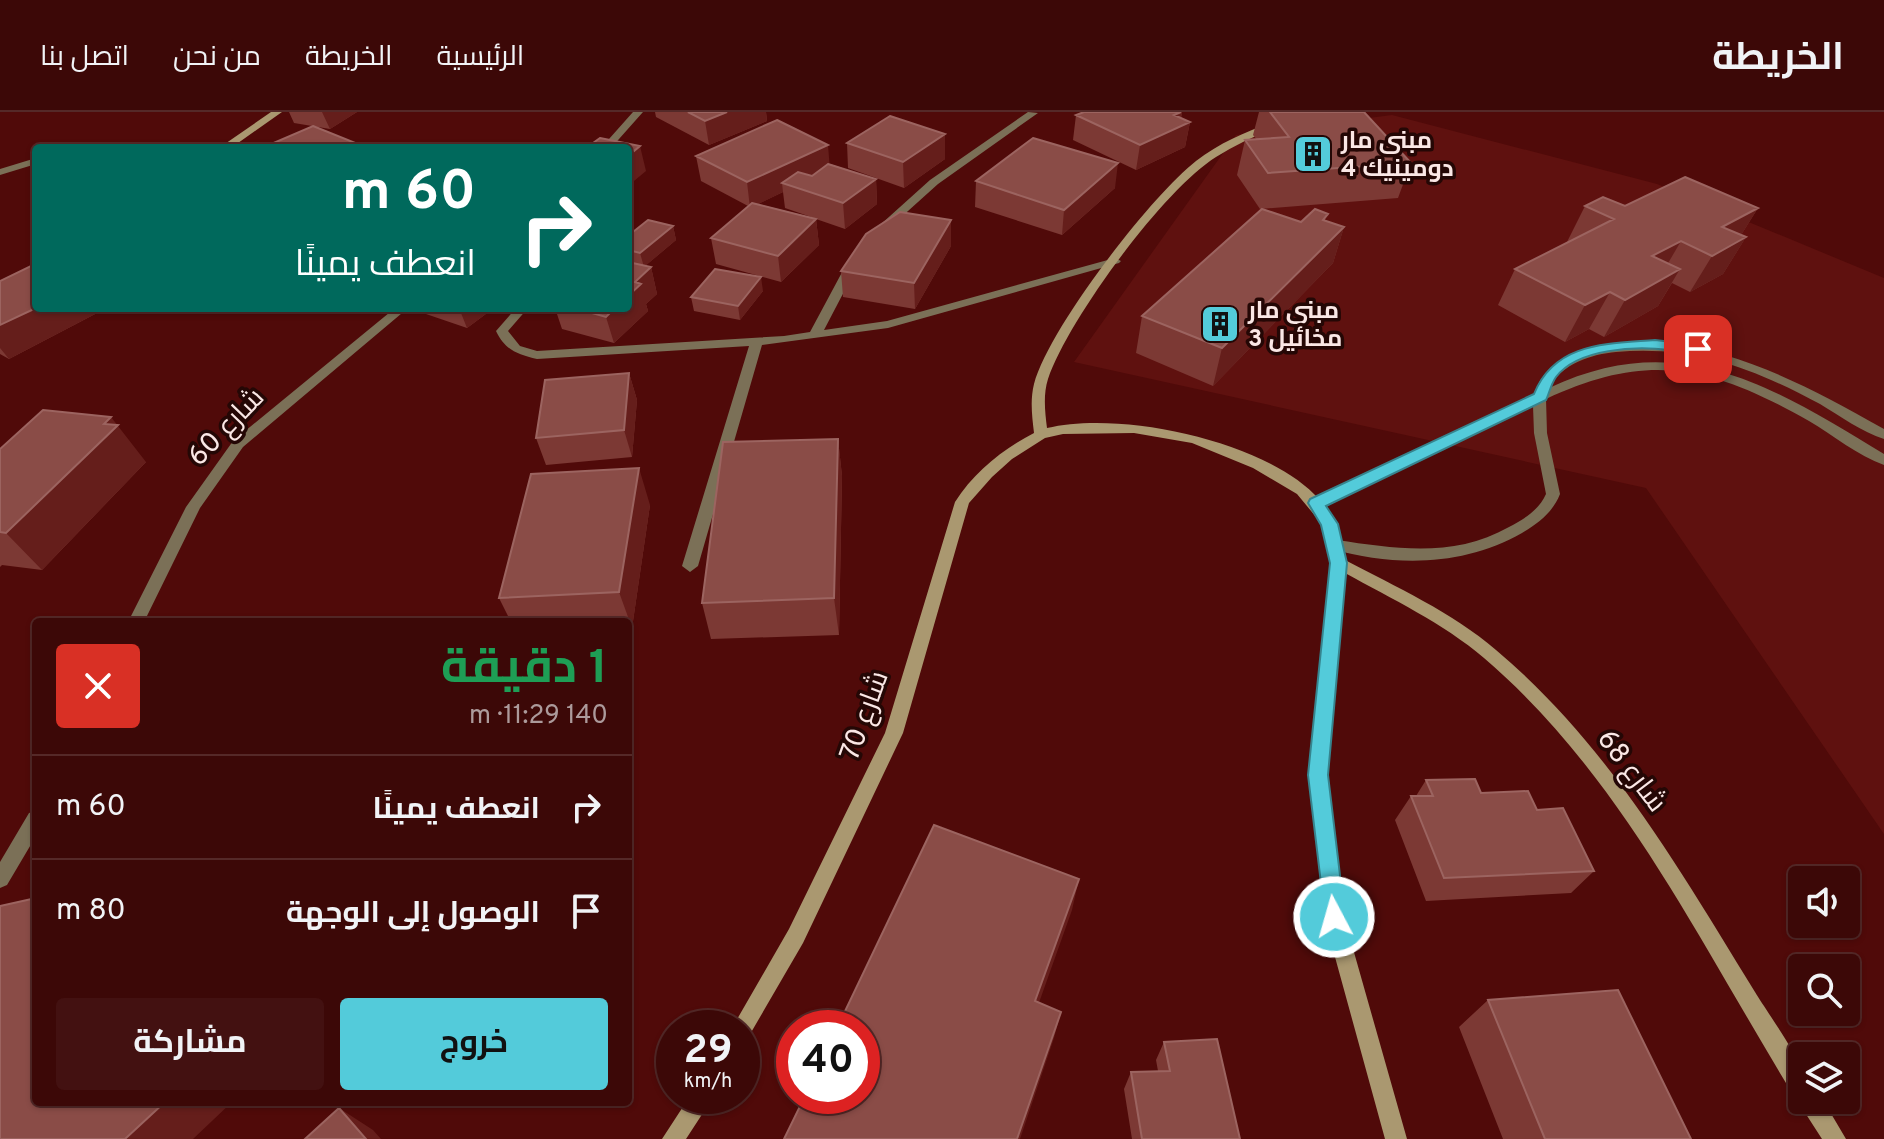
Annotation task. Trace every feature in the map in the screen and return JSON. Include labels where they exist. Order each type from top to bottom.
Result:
[{"type":"street","points":[[230,144],[277,112]]},
{"type":"street","points":[[610,144],[638,112]]},
{"type":"street","points":[[1041,434],[1037,400],[1054,351],[1115,261],[1165,196],[1198,164],[1226,146],[1285,116],[1311,112]]},
{"type":"street","points":[[875,235],[934,182],[1033,113]]},
{"type":"street","points":[[0,172],[32,162]]},
{"type":"street","points":[[815,335],[834,295],[859,255]]},
{"type":"street","points":[[519,312],[502,331],[507,344],[518,351],[537,355],[756,343],[888,324],[1115,261]]},
{"type":"street","name":"شارع 60","points":[[138,618],[186,517],[217,468],[249,434],[397,312]]},
{"type":"street","points":[[690,566],[756,343]]},
{"type":"street","points":[[1338,554],[1450,556],[1471,552],[1510,534],[1540,514],[1550,504],[1553,494],[1541,431],[1540,397],[1549,376],[1566,362],[1594,350],[1655,344],[1698,349],[1788,382],[1884,435]]},
{"type":"street","points":[[1396,1139],[1334,917],[1318,775],[1338,554],[1329,524],[1316,503],[1574,381],[1611,371],[1655,365],[1687,366],[1746,384],[1884,460]]},
{"type":"street","name":"شارع 70","points":[[753,1010],[796,936],[894,733],[962,502],[987,472],[1041,434],[1105,428],[1178,433],[1280,476],[1316,503]]},
{"type":"street","name":"شارع 68","points":[[1338,554],[1489,653],[1522,683],[1595,764],[1687,897],[1753,1013],[1788,1067]]},
{"type":"street","points":[[0,879],[32,826]]},
{"type":"street","points":[[673,1139],[690,1114]]},
{"type":"street","points":[[1819,1114],[1835,1139]]},
{"type":"shaded area","points":[[1392,115],[1657,184],[1884,278],[1884,834],[1646,488],[1074,362],[1236,135]]},
{"type":"building","points":[[688,112],[727,112],[705,121]]},
{"type":"building","points":[[1084,112],[1181,112],[1174,115],[1190,122],[1140,145],[1076,115]]},
{"type":"building","points":[[1270,112],[1364,112],[1411,163],[1268,173],[1245,140],[1289,137]]},
{"type":"building","points":[[890,116],[945,134],[903,162],[847,143]]},
{"type":"building","points":[[777,120],[828,145],[747,182],[696,156]]},
{"type":"building","points":[[313,126],[358,144],[271,144]]},
{"type":"building","points":[[600,138],[630,144],[592,144]]},
{"type":"building","points":[[1033,138],[1118,163],[1064,210],[976,181]]},
{"type":"building","points":[[828,164],[876,179],[843,203],[782,183],[798,172],[812,176]]},
{"type":"building","points":[[1685,177],[1758,208],[1722,227],[1746,237],[1712,256],[1681,241],[1652,256],[1680,269],[1625,300],[1610,292],[1585,305],[1515,269],[1614,219],[1585,206],[1603,197],[1625,206]]},
{"type":"building","points":[[752,203],[816,219],[778,256],[711,238]]},
{"type":"building","points":[[1262,209],[1301,222],[1315,209],[1328,214],[1323,220],[1344,227],[1222,348],[1142,316]]},
{"type":"building","points":[[900,212],[951,220],[914,283],[841,271],[866,234]]},
{"type":"building","points":[[648,220],[673,226],[640,253],[632,251],[632,233]]},
{"type":"building","points":[[632,263],[651,267],[635,282],[641,284],[632,292]]},
{"type":"building","points":[[32,265],[32,310],[0,325],[0,281]]},
{"type":"building","points":[[715,269],[761,277],[738,306],[691,297]]},
{"type":"building","points":[[588,312],[611,312],[606,317]]},
{"type":"building","points":[[629,373],[624,430],[536,438],[545,380]]},
{"type":"building","points":[[43,410],[111,417],[104,424],[118,425],[6,533],[0,532],[0,449]]},
{"type":"building","points":[[838,439],[834,598],[702,603],[723,442]]},
{"type":"building","points":[[639,468],[619,592],[499,598],[531,474]]},
{"type":"building","points":[[1475,779],[1481,793],[1528,791],[1537,810],[1563,808],[1594,871],[1444,878],[1411,796],[1433,796],[1426,780]]},
{"type":"building","points":[[934,825],[1079,879],[1035,1001],[1061,1012],[1017,1139],[784,1139],[796,1114],[880,1114],[880,1010],[846,1010]]},
{"type":"building","points":[[32,899],[32,1106],[161,1106],[125,1139],[0,1139],[0,906]]},
{"type":"building","points":[[1618,990],[1691,1139],[1545,1139],[1488,1000]]},
{"type":"building","points":[[1217,1039],[1240,1139],[1142,1139],[1131,1072],[1170,1071],[1164,1042]]},
{"type":"building","points":[[339,1108],[366,1139],[305,1139]]},
{"type":"place","name":"مبنى مار دومينيك 4","points":[[1313,154]]},
{"type":"place","name":"مبنى مار مخائيل 3","points":[[1220,324]]},
{"type":"route","points":[[1334,917],[1318,775],[1338,563],[1337,545],[1316,503],[1540,397],[1549,376],[1566,362],[1594,350],[1655,344],[1698,349]]}]
